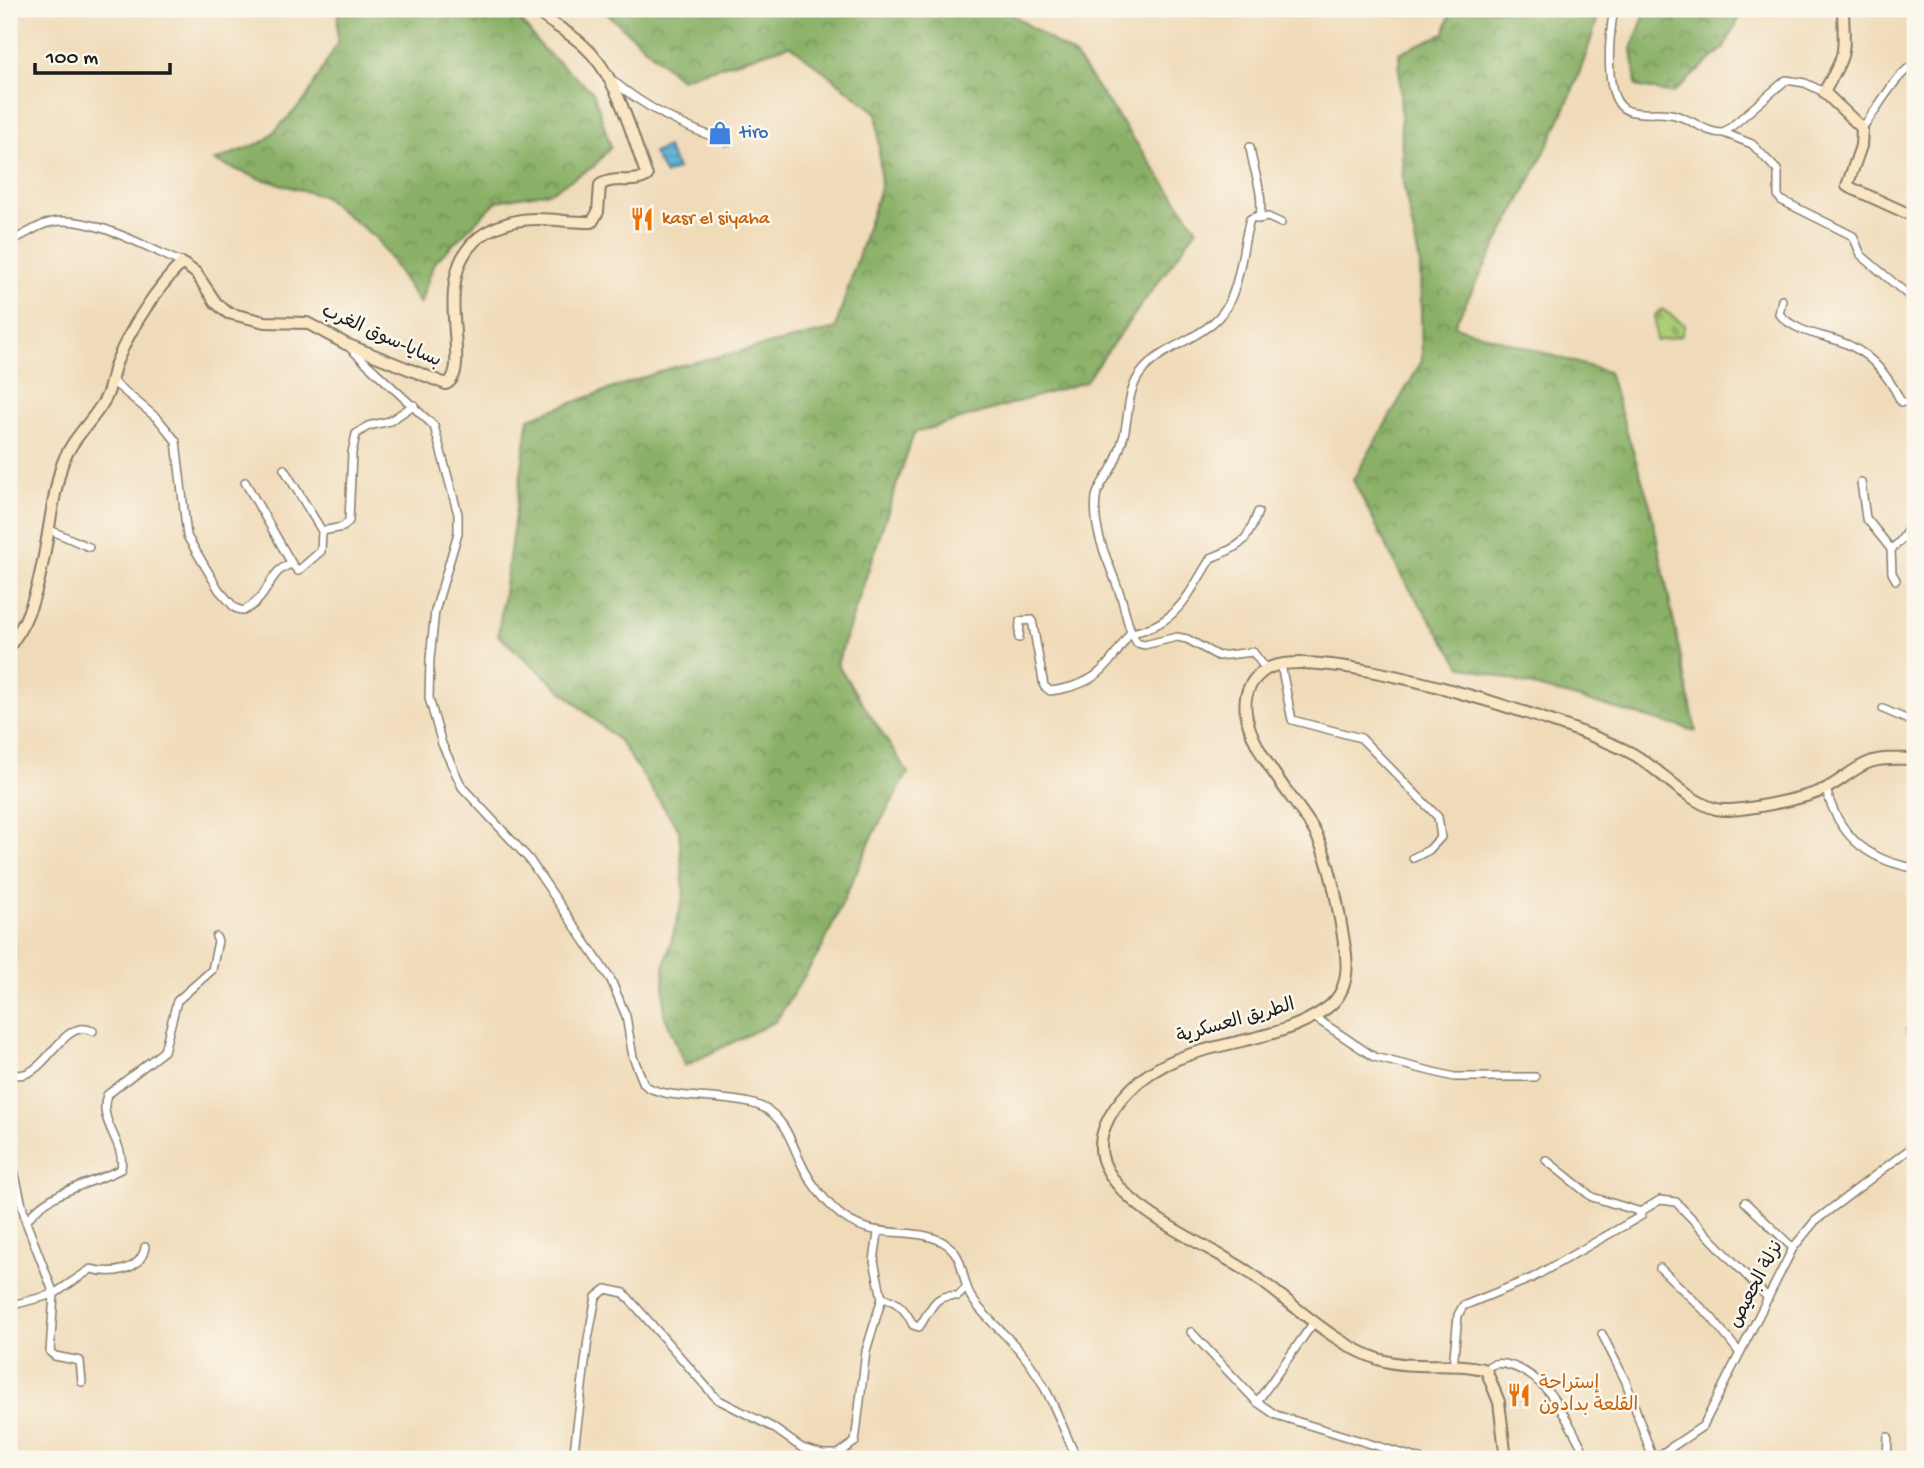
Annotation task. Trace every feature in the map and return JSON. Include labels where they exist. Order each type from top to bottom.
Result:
[{"type":"main road","name":"بسايا-سوق الغرب","points":[[182,263],[196,273],[216,303],[228,313],[265,323],[307,323],[346,344],[432,381],[451,382],[456,358],[455,273],[470,247],[489,232],[512,222],[592,222],[597,218],[600,184],[609,180],[637,181],[648,176],[608,78],[582,44],[534,9]]},
{"type":"main road","points":[[1843,9],[1846,41],[1844,58],[1824,92],[1862,128],[1861,146],[1847,186],[1915,217]]},
{"type":"main road","points":[[9,647],[22,626],[36,589],[56,491],[67,453],[105,400],[122,351],[155,297],[182,263]]},
{"type":"main road","points":[[1266,669],[1313,662],[1360,668],[1451,691],[1533,717],[1630,753],[1665,774],[1698,800],[1725,811],[1826,789],[1870,762],[1915,759]]},
{"type":"main road","name":"الطريق العسكرية","points":[[1266,669],[1251,687],[1247,707],[1249,728],[1263,760],[1307,817],[1322,848],[1347,958],[1347,975],[1340,995],[1314,1017],[1276,1032],[1175,1057],[1140,1081],[1124,1097],[1104,1128],[1100,1149],[1111,1177],[1133,1198],[1174,1229],[1246,1270],[1341,1341],[1382,1360],[1402,1365],[1486,1370]]},
{"type":"main road","points":[[1486,1370],[1499,1402],[1506,1459]]},
{"type":"street","points":[[1614,9],[1610,54],[1616,102],[1628,111],[1679,116],[1706,130],[1724,132],[1752,144],[1778,171],[1778,196],[1781,200],[1853,236],[1864,257],[1886,273],[1915,301]]},
{"type":"street","points":[[1862,128],[1880,107],[1903,70],[1915,64]]},
{"type":"street","points":[[608,78],[637,101],[673,121],[728,142]]},
{"type":"street","points":[[1724,132],[1786,80],[1804,83],[1824,92]]},
{"type":"street","points":[[1250,147],[1262,199],[1260,215],[1250,219]]},
{"type":"street","points":[[1250,219],[1268,217],[1281,223]]},
{"type":"street","points":[[1250,219],[1227,306],[1198,337],[1154,361],[1140,374],[1132,389],[1125,433],[1113,467],[1096,496],[1098,538],[1119,590],[1130,633],[1137,643],[1144,645],[1182,638],[1218,656],[1251,652],[1266,669]]},
{"type":"street","points":[[9,241],[48,223],[65,220],[116,234],[182,263]]},
{"type":"street","points":[[1782,300],[1779,314],[1782,317],[1805,331],[1838,341],[1868,356],[1890,379],[1901,402],[1915,403]]},
{"type":"street","points":[[346,344],[383,382],[414,404],[434,426],[458,514],[455,548],[435,611],[429,681],[431,706],[442,744],[462,787],[529,859],[611,980],[626,1016],[635,1067],[648,1089],[734,1099],[763,1107],[783,1126],[806,1173],[833,1208],[852,1221],[878,1233],[908,1234],[946,1244],[961,1263],[967,1287],[974,1300],[1036,1372],[1077,1459]]},
{"type":"street","points":[[112,381],[158,419],[176,441],[187,536],[219,590],[235,608],[243,611],[254,606],[262,598],[274,574],[292,564]]},
{"type":"street","points":[[322,531],[343,527],[349,521],[352,453],[356,434],[369,426],[390,421],[414,404]]},
{"type":"street","points":[[245,482],[298,571],[321,551],[322,531],[284,469]]},
{"type":"street","points":[[1861,482],[1866,517],[1891,549],[1892,573],[1896,580]]},
{"type":"street","points":[[1891,549],[1899,544],[1911,524],[1915,510]]},
{"type":"street","points":[[1019,638],[1020,621],[1032,620],[1044,686],[1050,691],[1067,689],[1096,678],[1130,633],[1153,629],[1192,594],[1211,558],[1240,547],[1249,537],[1258,512]]},
{"type":"street","points":[[50,530],[89,547]]},
{"type":"street","points":[[1281,665],[1292,720],[1361,738],[1438,817],[1442,826],[1441,837],[1429,850],[1413,858]]},
{"type":"street","points":[[1883,709],[1915,723]]},
{"type":"street","points":[[1826,789],[1840,826],[1855,844],[1884,860],[1909,867]]},
{"type":"street","points":[[26,1222],[33,1210],[52,1198],[121,1169],[122,1154],[103,1104],[107,1095],[164,1051],[177,1001],[212,970],[218,941],[216,937]]},
{"type":"street","points":[[1314,1017],[1374,1057],[1454,1077],[1535,1077]]},
{"type":"street","points":[[9,1073],[17,1076],[27,1073],[46,1059],[74,1029],[80,1027],[93,1031]]},
{"type":"street","name":"نزلة الجعيص","points":[[1653,1459],[1703,1426],[1793,1248],[1815,1221],[1915,1145]]},
{"type":"street","points":[[9,1149],[26,1222],[54,1294],[50,1352],[55,1356],[79,1361],[82,1381]]},
{"type":"street","points":[[1546,1160],[1592,1197],[1640,1212]]},
{"type":"street","points":[[1453,1367],[1458,1315],[1463,1306],[1532,1278],[1590,1242],[1638,1220],[1640,1212],[1660,1200],[1676,1202],[1768,1298]]},
{"type":"street","points":[[1745,1202],[1793,1248]]},
{"type":"street","points":[[573,1459],[596,1297],[606,1289],[624,1293],[717,1399],[772,1427],[802,1448],[823,1454],[838,1454],[855,1442],[866,1351],[882,1298],[874,1261],[878,1233]]},
{"type":"street","points":[[9,1306],[54,1294],[91,1269],[103,1273],[135,1266],[142,1259],[145,1247]]},
{"type":"street","points":[[1660,1268],[1711,1317],[1739,1352]]},
{"type":"street","points":[[882,1298],[892,1299],[906,1311],[913,1325],[919,1326],[940,1296],[958,1296],[967,1287]]},
{"type":"street","points":[[1257,1402],[1314,1322]]},
{"type":"street","points":[[1191,1332],[1257,1402],[1287,1420],[1420,1459]]},
{"type":"street","points":[[1602,1334],[1626,1382],[1653,1459]]},
{"type":"street","points":[[1486,1370],[1492,1364],[1501,1364],[1533,1377],[1554,1399],[1588,1459]]},
{"type":"street","points":[[1886,1459],[1888,1437]]},
{"type":"green space","points":[[338,9],[512,9],[542,48],[593,92],[611,147],[593,167],[550,192],[497,201],[434,263],[420,304],[376,238],[322,196],[258,178],[214,161],[265,141],[305,100],[337,44]]},
{"type":"green space","points":[[602,9],[1004,9],[1075,56],[1197,229],[1085,382],[914,433],[837,664],[908,773],[874,833],[822,948],[776,1021],[685,1066],[664,1014],[664,968],[684,895],[679,830],[620,742],[498,635],[529,418],[670,368],[835,329],[881,185],[877,113],[790,45],[680,79]]},
{"type":"green space","points":[[1451,9],[1600,9],[1587,51],[1555,131],[1454,326],[1608,372],[1650,505],[1696,731],[1461,666],[1402,577],[1353,480],[1422,361],[1420,264],[1403,183],[1399,53],[1445,33]]},
{"type":"green space","points":[[1647,9],[1744,9],[1724,48],[1672,94],[1636,86],[1632,47]]},
{"type":"green space","points":[[1662,309],[1685,325],[1681,336],[1656,341],[1655,315]]},
{"type":"water","points":[[667,147],[677,169],[665,175],[653,153]]},
{"type":"place","name":"tiro","points":[[720,133]]},
{"type":"place","name":"kasr el siyaha","points":[[642,219]]},
{"type":"place","name":"إستراحة القلعة بدادون","points":[[1519,1395]]}]
